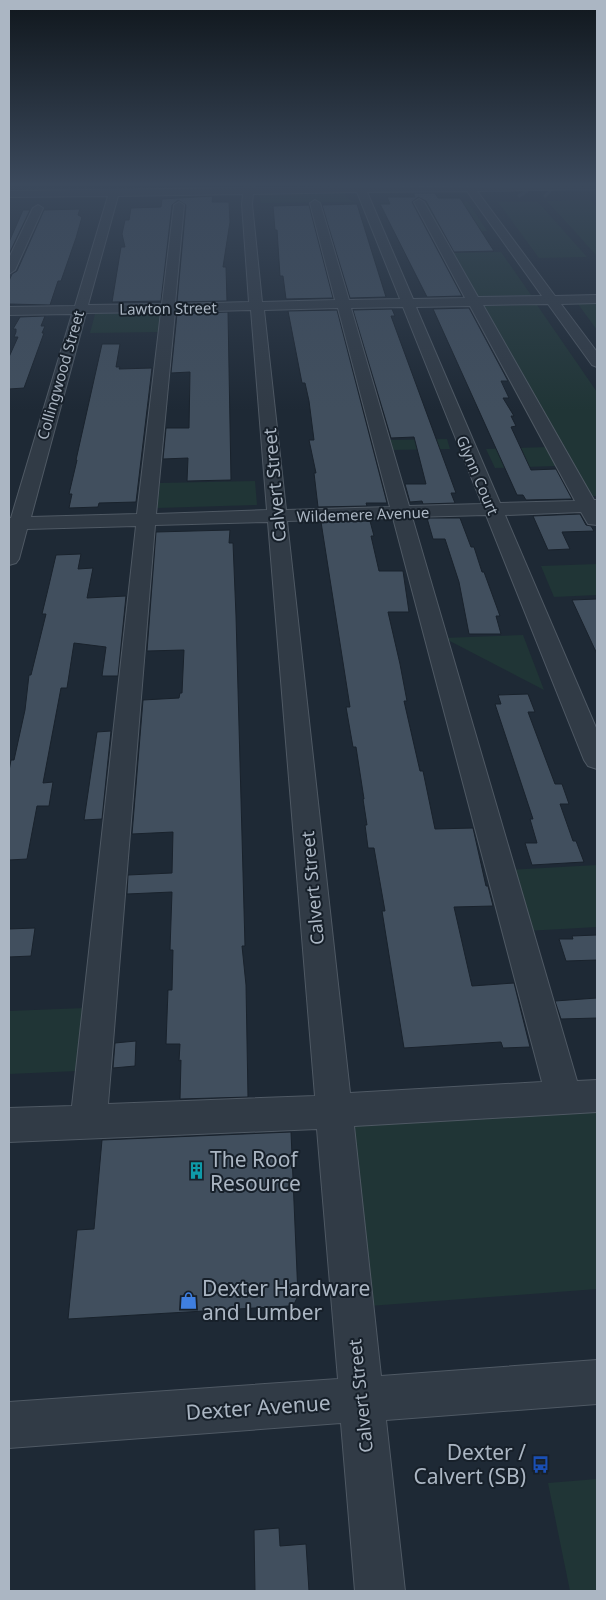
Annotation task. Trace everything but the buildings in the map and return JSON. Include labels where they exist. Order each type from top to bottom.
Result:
[{"type":"street","name":"Collingwood Street","points":[[9,559],[13,524],[93,261]]},
{"type":"street","points":[[88,1122],[173,261]]},
{"type":"street","name":"Calvert Street","points":[[253,261],[360,1399],[380,1591]]},
{"type":"street","points":[[9,1125],[333,1112],[365,1108],[580,1097],[402,513],[331,261]]},
{"type":"street","name":"Glynn Court","points":[[392,261],[407,303],[597,760]]},
{"type":"street","points":[[451,261],[592,507],[597,524]]},
{"type":"street","points":[[524,261],[597,362]]},
{"type":"street","name":"Lawton Street","points":[[9,311],[597,298]]},
{"type":"street","name":"Wildemere Avenue","points":[[13,524],[592,507]]},
{"type":"street","name":"Dexter Avenue","points":[[9,1425],[597,1382]]},
{"type":"green space","points":[[454,261],[507,261],[531,295],[475,296]]},
{"type":"green space","points":[[578,304],[597,304],[597,330]]},
{"type":"green space","points":[[537,305],[597,392],[597,496],[586,496],[479,306]]},
{"type":"green space","points":[[164,313],[160,332],[90,333],[95,314]]},
{"type":"green space","points":[[447,439],[450,449],[391,450],[389,440]]},
{"type":"green space","points":[[548,447],[557,466],[495,468],[486,449]]},
{"type":"green space","points":[[255,481],[257,505],[157,508],[160,483]]},
{"type":"green space","points":[[597,564],[597,595],[554,597],[541,566]]},
{"type":"green space","points":[[523,635],[544,690],[444,638]]},
{"type":"green space","points":[[597,865],[597,927],[526,931],[508,870]]},
{"type":"green space","points":[[85,1008],[77,1071],[9,1074],[9,1011]]},
{"type":"green space","points":[[597,1106],[597,1289],[369,1306],[349,1121]]},
{"type":"green space","points":[[597,1479],[597,1591],[570,1591],[548,1483]]},
{"type":"place","name":"The Roof Resource","points":[[196,1171]]},
{"type":"place","name":"Dexter Hardware and Lumber","points":[[188,1300]]},
{"type":"place","name":"Dexter / Calvert (SB)","points":[[540,1464]]}]
